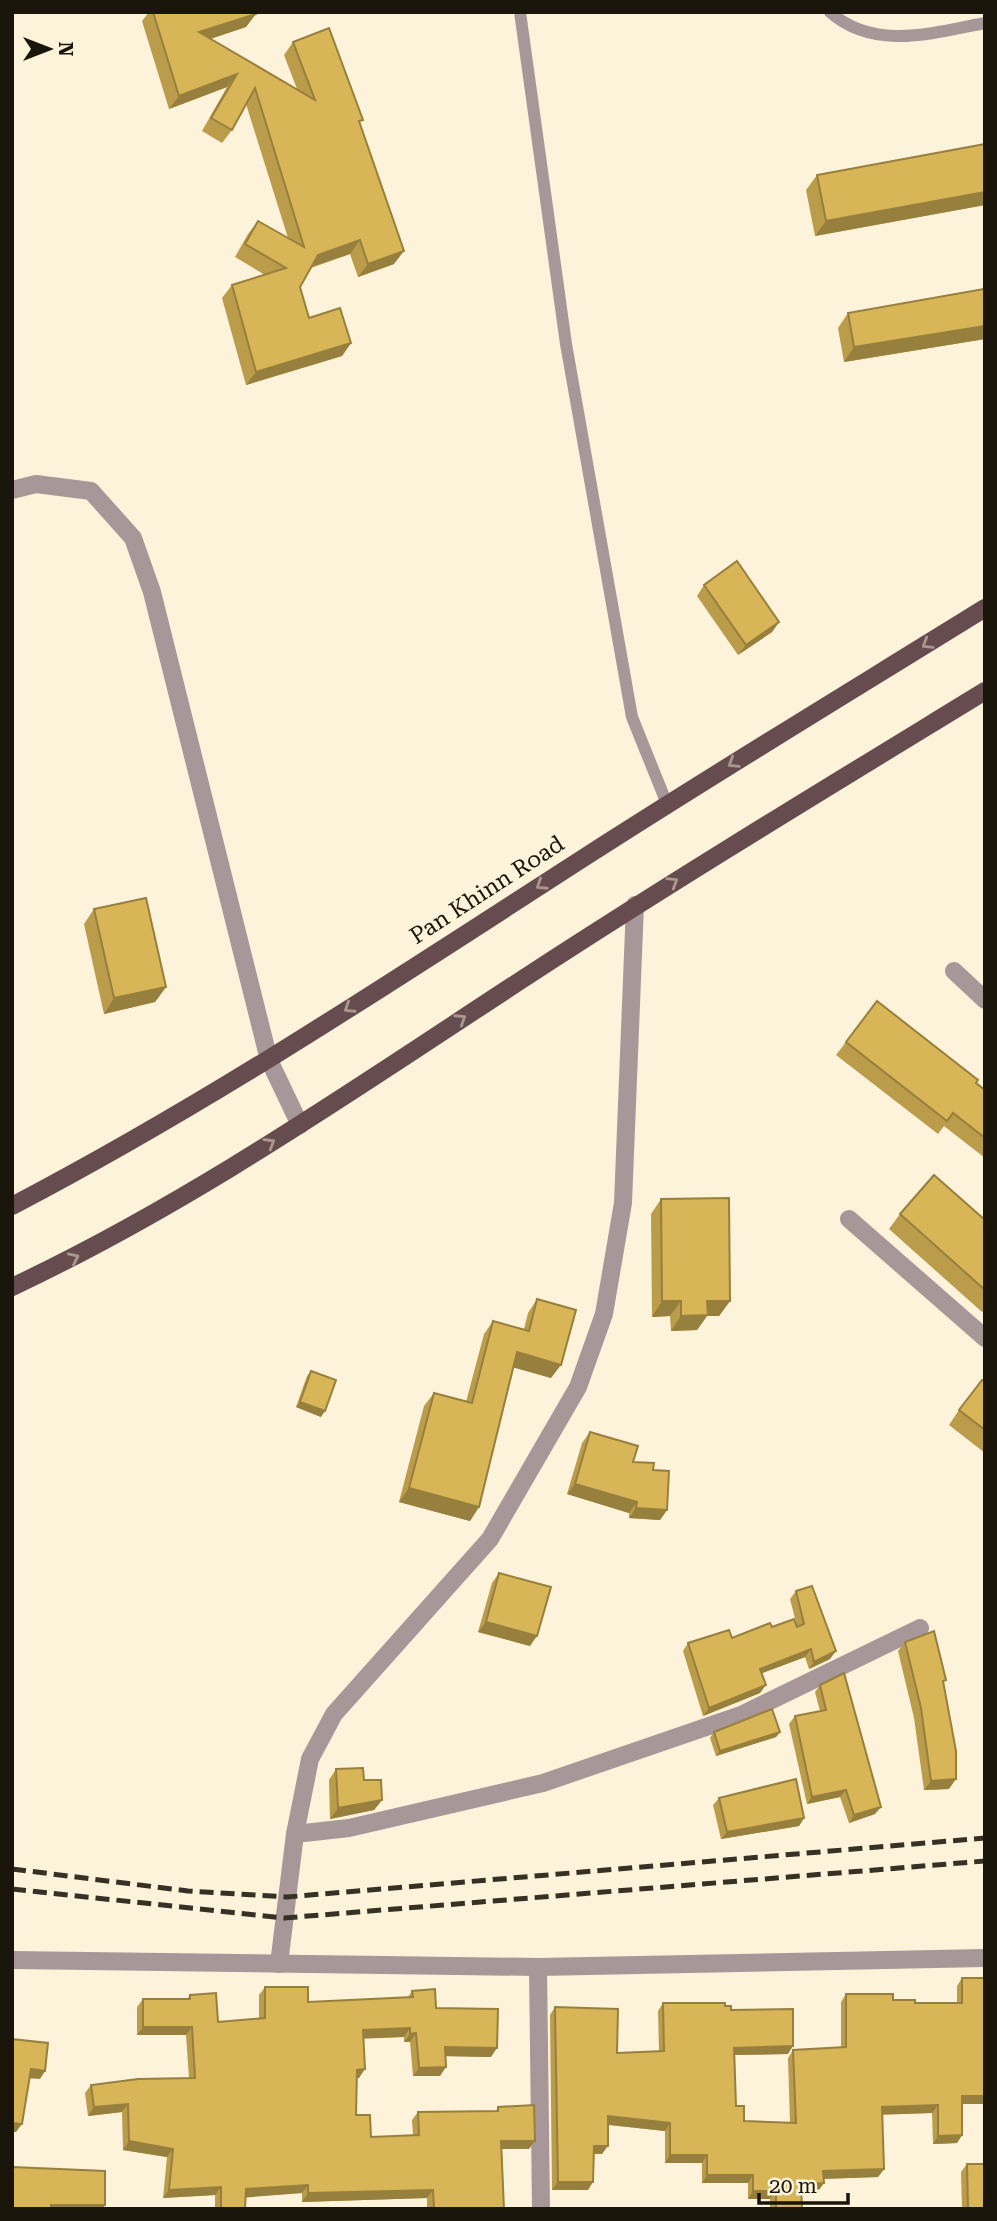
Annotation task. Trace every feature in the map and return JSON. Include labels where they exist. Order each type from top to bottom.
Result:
[{"type":"main road","name":"Pan Khinn Road","points":[[12,1206],[96,1162],[269,1060],[667,804],[985,608]]},
{"type":"main road","points":[[12,1287],[96,1247],[300,1125],[635,905],[985,691]]},
{"type":"street","points":[[12,490],[36,484],[91,491],[134,538],[152,592],[269,1060],[300,1125]]},
{"type":"street","points":[[279,1964],[295,1834],[310,1759],[334,1714],[490,1539],[578,1387],[604,1314],[623,1203],[635,905]]},
{"type":"street","points":[[954,971],[985,1000]]},
{"type":"street","points":[[849,1219],[985,1338]]},
{"type":"street","points":[[295,1834],[349,1828],[543,1783],[741,1715],[920,1629]]},
{"type":"street","points":[[12,1960],[537,1967],[985,1958]]},
{"type":"street","points":[[537,1967],[541,2209]]},
{"type":"lane","points":[[520,12],[566,344],[632,717],[667,804]]},
{"type":"lane","points":[[830,12],[843,24],[873,35],[911,37],[985,23]]},
{"type":"building","points":[[153,12],[255,12],[256,14],[199,32],[315,100],[293,42],[329,28],[363,120],[359,121],[404,251],[368,264],[360,240],[318,255],[300,287],[309,318],[340,308],[351,343],[256,372],[232,285],[286,268],[245,244],[258,221],[304,247],[255,88],[232,130],[211,118],[237,74],[179,96]]},
{"type":"building","points":[[985,144],[985,192],[826,221],[817,175]]},
{"type":"building","points":[[984,286],[985,326],[854,347],[848,313],[984,289]]},
{"type":"building","points":[[737,561],[779,622],[746,645],[704,585]]},
{"type":"building","points":[[146,898],[166,987],[114,998],[94,909]]},
{"type":"building","points":[[877,1001],[978,1080],[976,1083],[985,1090],[985,1138],[953,1113],[947,1121],[846,1042]]},
{"type":"building","points":[[934,1175],[985,1220],[985,1290],[900,1214]]},
{"type":"building","points":[[729,1198],[730,1301],[707,1301],[708,1315],[681,1316],[681,1301],[662,1301],[661,1199]]},
{"type":"building","points":[[537,1299],[576,1310],[561,1365],[517,1352],[479,1507],[409,1488],[434,1393],[472,1403],[493,1321],[529,1331]]},
{"type":"building","points":[[311,1371],[336,1380],[325,1411],[300,1402]]},
{"type":"building","points":[[982,1380],[985,1382],[985,1430],[959,1410]]},
{"type":"building","points":[[590,1432],[638,1446],[633,1462],[654,1463],[653,1470],[669,1471],[667,1510],[636,1508],[637,1502],[575,1484]]},
{"type":"building","points":[[499,1573],[551,1587],[537,1636],[486,1622]]},
{"type":"building","points":[[812,1586],[836,1651],[814,1662],[811,1649],[760,1669],[766,1685],[709,1708],[688,1643],[729,1630],[732,1638],[770,1623],[772,1627],[794,1619],[797,1627],[804,1624],[796,1591]]},
{"type":"building","points":[[934,1631],[946,1680],[943,1681],[956,1751],[956,1779],[931,1781],[921,1708],[905,1642]]},
{"type":"building","points":[[844,1673],[881,1807],[854,1815],[846,1790],[812,1797],[795,1716],[826,1710],[820,1685]]},
{"type":"building","points":[[772,1709],[780,1732],[720,1751],[714,1732]]},
{"type":"building","points":[[363,1768],[364,1780],[381,1780],[382,1800],[338,1808],[336,1769]]},
{"type":"building","points":[[796,1779],[804,1818],[727,1832],[719,1798]]},
{"type":"building","points":[[962,1978],[985,1978],[985,2096],[962,2096],[962,2135],[938,2136],[938,2105],[882,2107],[884,2169],[823,2171],[824,2183],[801,2184],[802,2209],[776,2209],[776,2191],[753,2191],[753,2175],[707,2175],[707,2155],[670,2155],[670,2123],[608,2116],[608,2146],[594,2146],[593,2182],[558,2182],[555,2007],[618,2009],[617,2053],[664,2051],[663,2003],[725,2003],[725,2006],[731,2006],[731,2010],[793,2009],[793,2046],[734,2048],[736,2106],[744,2106],[744,2121],[796,2123],[793,2050],[846,2047],[846,1994],[893,1994],[893,2000],[915,2000],[915,2003],[962,2003]]},
{"type":"building","points":[[265,1987],[308,1987],[308,2002],[413,1997],[412,1991],[435,1989],[436,2008],[498,2009],[497,2048],[445,2047],[446,2067],[419,2068],[416,2033],[410,2034],[410,2028],[363,2030],[365,2069],[357,2070],[356,2115],[370,2115],[371,2137],[419,2135],[418,2112],[498,2111],[498,2107],[534,2105],[535,2141],[501,2141],[504,2209],[434,2209],[433,2190],[308,2193],[308,2185],[246,2189],[245,2209],[221,2209],[221,2187],[169,2190],[173,2149],[129,2141],[128,2104],[94,2107],[91,2085],[138,2079],[195,2078],[192,2027],[143,2027],[143,1999],[190,1999],[190,1995],[216,1993],[218,2022],[265,2018]]},
{"type":"building","points":[[12,2039],[48,2043],[45,2071],[31,2069],[22,2124],[12,2123]]},
{"type":"building","points":[[967,2164],[985,2164],[985,2209],[968,2209]]},
{"type":"building","points":[[12,2167],[105,2171],[105,2205],[51,2205],[51,2209],[12,2209]]},
{"type":"railway","points":[[12,1869],[188,1891],[287,1897],[985,1838]]},
{"type":"railway","points":[[12,1889],[284,1918],[985,1861]]}]
